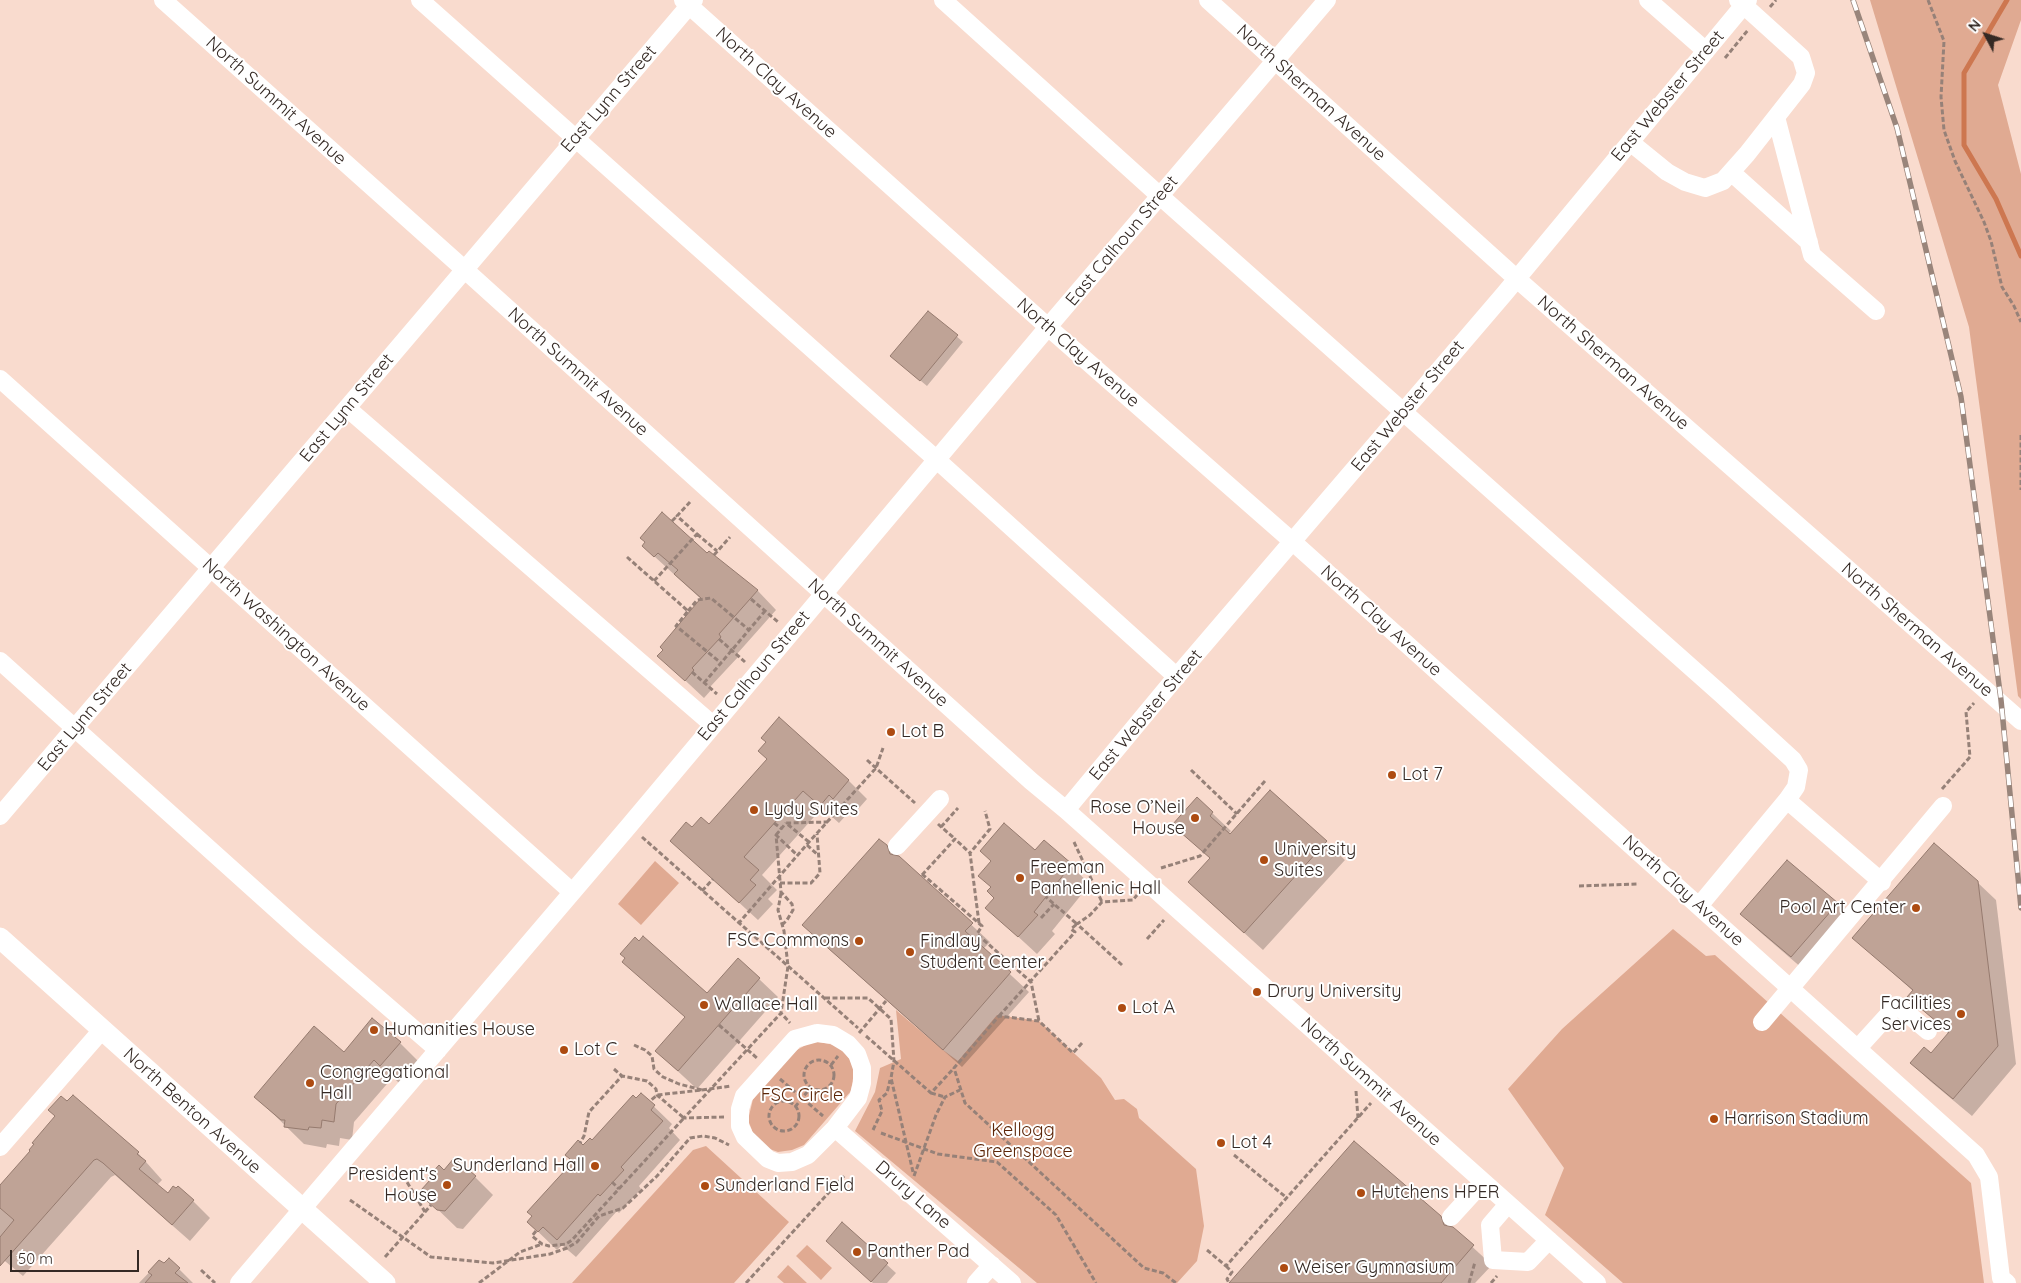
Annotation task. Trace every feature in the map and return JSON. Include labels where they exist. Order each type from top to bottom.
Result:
[{"type":"main road","name":"North Benton Avenue","points":[[0,938],[385,1283]]},
{"type":"street","name":"North Summit Avenue","points":[[163,0],[1031,781],[1066,810],[1597,1283]]},
{"type":"street","points":[[420,0],[937,460],[1177,677]]},
{"type":"street","points":[[943,0],[1793,760],[1799,770],[1796,786],[1787,800],[1700,906]]},
{"type":"street","name":"North Sherman Avenue","points":[[1208,0],[1517,279],[2021,721]]},
{"type":"street","name":"East Calhoun Street","points":[[239,1283],[1327,0]]},
{"type":"street","points":[[1648,0],[1706,51]]},
{"type":"street","name":"East Lynn Street","points":[[0,816],[688,2]]},
{"type":"street","name":"North Clay Avenue","points":[[688,2],[1048,327],[1293,542],[1976,1155],[1989,1177],[2001,1278],[2007,1283]]},
{"type":"street","points":[[1630,142],[1667,172],[1685,182],[1705,188],[1723,181],[1776,117],[1802,84],[1806,73],[1804,65],[1801,56],[1743,2]]},
{"type":"street","name":"East Webster Street","points":[[1066,810],[1517,279],[1706,51],[1743,2]]},
{"type":"street","points":[[1776,117],[1812,255],[1876,312]]},
{"type":"street","points":[[1731,172],[1809,242]]},
{"type":"street","name":"North Washington Avenue","points":[[0,379],[572,892]]},
{"type":"street","points":[[346,408],[713,726]]},
{"type":"street","points":[[0,661],[306,936],[438,1050]]},
{"type":"street","points":[[897,846],[940,799]]},
{"type":"street","points":[[1787,800],[1882,882]]},
{"type":"street","points":[[1762,1022],[1882,882],[1943,806]]},
{"type":"street","points":[[1858,1048],[1897,1005],[1928,1032]]},
{"type":"street","points":[[0,1147],[102,1030]]},
{"type":"street","points":[[817,1033],[833,1035],[848,1044],[856,1054],[862,1068],[862,1083],[858,1098],[831,1124],[808,1155],[792,1162],[778,1163],[768,1159],[745,1137],[740,1126],[740,1109],[744,1096],[795,1039],[817,1033]]},
{"type":"street","name":"Drury Lane","points":[[831,1124],[1012,1283]]},
{"type":"street","points":[[1452,1217],[1483,1182]]},
{"type":"street","points":[[1508,1204],[1490,1225],[1493,1260],[1528,1262],[1549,1240]]},
{"type":"street","points":[[976,1283],[992,1265]]},
{"type":"path","points":[[1928,0],[1944,41],[1941,97],[1944,130],[1955,161],[1984,222],[1991,241],[2002,287],[2021,322]]},
{"type":"path","points":[[2021,435],[2021,490]]},
{"type":"path","points":[[672,521],[690,502]]},
{"type":"path","points":[[677,516],[717,551]]},
{"type":"path","points":[[654,581],[697,534]]},
{"type":"path","points":[[714,555],[730,537]]},
{"type":"path","points":[[627,557],[688,611]]},
{"type":"path","points":[[721,663],[676,626],[697,600],[711,598],[749,630]]},
{"type":"path","points":[[752,599],[779,622]]},
{"type":"path","points":[[704,683],[766,611]]},
{"type":"path","points":[[719,640],[745,662]]},
{"type":"path","points":[[692,672],[718,694]]},
{"type":"path","points":[[738,924],[876,768],[883,748]]},
{"type":"path","points":[[867,760],[876,768]]},
{"type":"path","points":[[1191,770],[1237,814]]},
{"type":"path","points":[[1161,868],[1200,856],[1266,781]]},
{"type":"path","points":[[941,827],[958,808]]},
{"type":"path","points":[[970,853],[990,829],[985,810]]},
{"type":"path","points":[[786,823],[829,822]]},
{"type":"path","points":[[774,823],[782,829]]},
{"type":"path","points":[[350,1200],[431,1257],[492,1263],[550,1254],[567,1248],[576,1242],[619,1189],[782,1013],[788,966],[778,910],[781,892],[778,877],[776,835],[786,823]]},
{"type":"path","points":[[786,823],[819,856]]},
{"type":"path","points":[[780,883],[811,883],[820,873],[817,834]]},
{"type":"path","points":[[776,835],[798,855]]},
{"type":"path","points":[[641,837],[738,924],[862,1029],[894,1061],[931,1093],[945,1097]]},
{"type":"path","points":[[979,924],[921,875],[955,839],[970,853],[979,924],[982,926],[977,934],[1031,982],[1039,1021],[1073,1053],[1082,1043]]},
{"type":"path","points":[[1073,839],[1102,902]]},
{"type":"path","points":[[702,891],[713,879]]},
{"type":"path","points":[[1579,886],[1639,884]]},
{"type":"path","points":[[781,892],[792,904],[793,910],[782,925]]},
{"type":"path","points":[[931,1093],[1075,932],[1071,929],[1090,915],[1102,902],[1133,900],[1138,895]]},
{"type":"path","points":[[1046,897],[1122,965]]},
{"type":"path","points":[[1041,918],[1054,904]]},
{"type":"path","points":[[1147,939],[1164,920]]},
{"type":"path","points":[[824,998],[868,998],[892,1018],[894,1061],[887,1093],[879,1100],[882,1111],[873,1130]]},
{"type":"path","points":[[862,1029],[886,1001]]},
{"type":"path","points":[[782,1013],[793,1026]]},
{"type":"path","points":[[999,1016],[1039,1021]]},
{"type":"path","points":[[719,1025],[759,1060]]},
{"type":"path","points":[[634,1045],[652,1056],[654,1069],[663,1078],[702,1090]]},
{"type":"path","points":[[822,1060],[826,1062],[833,1070],[831,1084],[823,1090],[811,1087],[804,1078],[806,1069],[812,1062],[822,1060]]},
{"type":"path","points":[[954,1068],[965,1103],[1144,1268],[1163,1273],[1176,1283]]},
{"type":"path","points":[[614,1069],[622,1076],[647,1081],[656,1089],[657,1095],[684,1118],[727,1117]]},
{"type":"path","points":[[775,1074],[831,1124]]},
{"type":"path","points":[[580,1143],[584,1136],[589,1112],[622,1076]]},
{"type":"path","points":[[890,1078],[914,1178],[936,1115],[945,1097],[960,1090]]},
{"type":"path","points":[[650,1101],[657,1095],[737,1085]]},
{"type":"path","points":[[795,1106],[811,1087]]},
{"type":"path","points":[[1356,1089],[1358,1118]]},
{"type":"path","points":[[782,1101],[795,1106],[798,1115],[796,1125],[788,1130],[774,1128],[769,1119],[769,1114],[774,1106],[782,1101]]},
{"type":"path","points":[[1226,1266],[1366,1109]]},
{"type":"path","points":[[881,1133],[938,1154],[997,1162],[1056,1215],[1096,1283]]},
{"type":"path","points":[[479,1283],[520,1252],[542,1244],[557,1246],[566,1244],[598,1215],[623,1208],[657,1176],[690,1138],[703,1136],[715,1138],[731,1146]]},
{"type":"path","points":[[1234,1155],[1287,1198]]},
{"type":"path","points":[[746,1283],[844,1176]]},
{"type":"path","points":[[407,1182],[425,1212]]},
{"type":"path","points":[[612,1182],[619,1189]]},
{"type":"path","points":[[385,1257],[431,1205]]},
{"type":"path","points":[[536,1231],[532,1236],[542,1244]]},
{"type":"path","points":[[1207,1250],[1232,1272],[1227,1279],[1229,1283]]},
{"type":"path","points":[[201,1270],[215,1283]]},
{"type":"green space","points":[[1870,0],[2021,0],[2021,20],[1998,85],[2021,174],[2021,699],[2018,696],[1969,327]]},
{"type":"green space","points":[[655,861],[679,883],[641,925],[618,904]]},
{"type":"green space","name":"Harrison Stadium","points":[[1673,929],[1706,956],[1715,955],[1971,1183],[1984,1283],[1623,1283],[1545,1215],[1564,1168],[1508,1089],[1562,1029]]},
{"type":"green space","name":"Kellogg Greenspace","points":[[896,1010],[958,1061],[997,1015],[1039,1021],[1101,1078],[1115,1100],[1124,1099],[1137,1109],[1139,1118],[1196,1169],[1204,1226],[1197,1261],[1177,1283],[1037,1283],[855,1131],[875,1092],[880,1068],[901,1059]]},
{"type":"green space","name":"FSC Circle","points":[[813,1041],[835,1045],[846,1054],[853,1064],[854,1072],[851,1091],[804,1145],[792,1150],[778,1152],[764,1147],[755,1138],[748,1120],[753,1099],[795,1051]]},
{"type":"green space","name":"Sunderland Field","points":[[706,1146],[789,1222],[734,1283],[572,1283],[693,1150]]},
{"type":"green space","points":[[807,1245],[832,1268],[821,1280],[796,1256]]},
{"type":"green space","points":[[788,1265],[807,1283],[784,1283],[777,1277]]},
{"type":"building","points":[[928,311],[958,335],[920,381],[890,356]]},
{"type":"building","points":[[662,512],[707,553],[709,551],[758,590],[719,634],[721,637],[692,668],[694,670],[685,681],[657,656],[663,650],[660,647],[701,598],[674,574],[678,570],[658,553],[654,557],[642,546],[645,542],[640,538]]},
{"type":"building","name":"Lydy Suites","points":[[779,717],[849,780],[833,799],[829,795],[820,806],[803,791],[744,857],[759,870],[750,880],[756,885],[739,903],[670,841],[686,822],[692,827],[701,817],[709,824],[767,759],[758,751],[766,742],[761,738]]},
{"type":"building","name":"University Suites","points":[[1270,790],[1327,841],[1244,933],[1188,882],[1210,858],[1172,825],[1197,797],[1213,812],[1210,816],[1230,834]]},
{"type":"building","name":"Freeman Panhellenic Hall","points":[[1004,823],[1035,850],[1044,840],[1072,864],[1034,912],[1038,915],[1018,937],[985,908],[994,898],[987,891],[991,887],[978,876],[991,861],[980,851]]},
{"type":"building","name":"Findlay Student Center","points":[[879,839],[887,845],[890,854],[899,856],[973,923],[965,931],[1011,972],[943,1050],[802,925]]},
{"type":"building","points":[[1934,843],[1978,881],[1998,1046],[1953,1099],[1910,1063],[1924,1047],[1931,1053],[1949,1032],[1907,997],[1913,990],[1852,938]]},
{"type":"building","points":[[1787,860],[1838,903],[1791,957],[1740,914]]},
{"type":"building","name":"Wallace Hall","points":[[643,936],[707,993],[738,958],[760,978],[678,1071],[655,1051],[685,1017],[622,962],[625,958],[620,954],[635,937],[639,941]]},
{"type":"building","name":"Congregational Hall","points":[[372,1018],[401,1042],[380,1066],[374,1060],[336,1104],[334,1122],[322,1120],[321,1128],[309,1127],[308,1130],[284,1127],[285,1120],[281,1120],[254,1097],[314,1026],[344,1052]]},
{"type":"building","name":"Sunderland Hall","points":[[641,1093],[655,1105],[651,1110],[663,1121],[621,1167],[624,1170],[600,1196],[598,1194],[557,1240],[543,1227],[538,1232],[527,1222],[532,1216],[527,1212],[568,1167],[565,1165],[570,1159],[565,1155],[578,1140],[583,1145],[590,1138],[592,1140],[633,1095],[636,1098]]},
{"type":"building","points":[[73,1095],[139,1152],[137,1154],[146,1161],[139,1169],[168,1193],[173,1186],[176,1188],[178,1186],[194,1200],[172,1225],[103,1163],[97,1159],[94,1160],[0,1266],[0,1237],[14,1220],[0,1208],[0,1185],[30,1151],[34,1144],[32,1143],[55,1116],[48,1110],[61,1096],[67,1101]]},
{"type":"building","name":"Hutchens HPER","points":[[1354,1141],[1441,1216],[1444,1225],[1453,1227],[1474,1245],[1441,1283],[1229,1283]]},
{"type":"building","name":"President's House","points":[[454,1158],[476,1176],[445,1211],[437,1210],[427,1201],[430,1197],[421,1190],[430,1180],[427,1178],[439,1165],[444,1170]]},
{"type":"building","name":"Panther Pad","points":[[842,1222],[888,1263],[871,1282],[826,1241]]},
{"type":"building","points":[[169,1258],[180,1268],[175,1273],[188,1283],[145,1283],[152,1275],[148,1272],[159,1260],[164,1263]]},
{"type":"waterway","points":[[2007,0],[1964,73],[1964,145],[1996,199],[2021,256]]},
{"type":"railway","points":[[1853,0],[1897,128],[1961,397],[2001,700],[2021,908]]},
{"type":"place","name":"Lot B","points":[[891,732]]},
{"type":"place","name":"Lot 7","points":[[1392,775]]},
{"type":"place","name":"Lydy Suites","points":[[754,810]]},
{"type":"place","name":"Rose O’Neil House","points":[[1195,818]]},
{"type":"place","name":"University Suites","points":[[1264,860]]},
{"type":"place","name":"Freeman Panhellenic Hall","points":[[1020,878]]},
{"type":"place","name":"Pool Art Center","points":[[1916,908]]},
{"type":"place","name":"FSC Commons","points":[[859,941]]},
{"type":"place","name":"Findlay Student Center","points":[[910,952]]},
{"type":"place","name":"Drury University","points":[[1257,992]]},
{"type":"place","name":"Wallace Hall","points":[[704,1005]]},
{"type":"place","name":"Lot A","points":[[1122,1008]]},
{"type":"place","name":"Facilities Services","points":[[1961,1014]]},
{"type":"place","name":"Humanities House","points":[[374,1030]]},
{"type":"place","name":"Lot C","points":[[564,1050]]},
{"type":"place","name":"Congregational Hall","points":[[310,1083]]},
{"type":"place","name":"Harrison Stadium","points":[[1714,1119]]},
{"type":"place","name":"Lot 4","points":[[1221,1143]]},
{"type":"place","name":"Sunderland Hall","points":[[595,1166]]},
{"type":"place","name":"President's House","points":[[447,1185]]},
{"type":"place","name":"Sunderland Field","points":[[705,1186]]},
{"type":"place","name":"Hutchens HPER","points":[[1361,1193]]},
{"type":"place","name":"Panther Pad","points":[[857,1252]]},
{"type":"place","name":"Weiser Gymnasium","points":[[1284,1268]]}]
